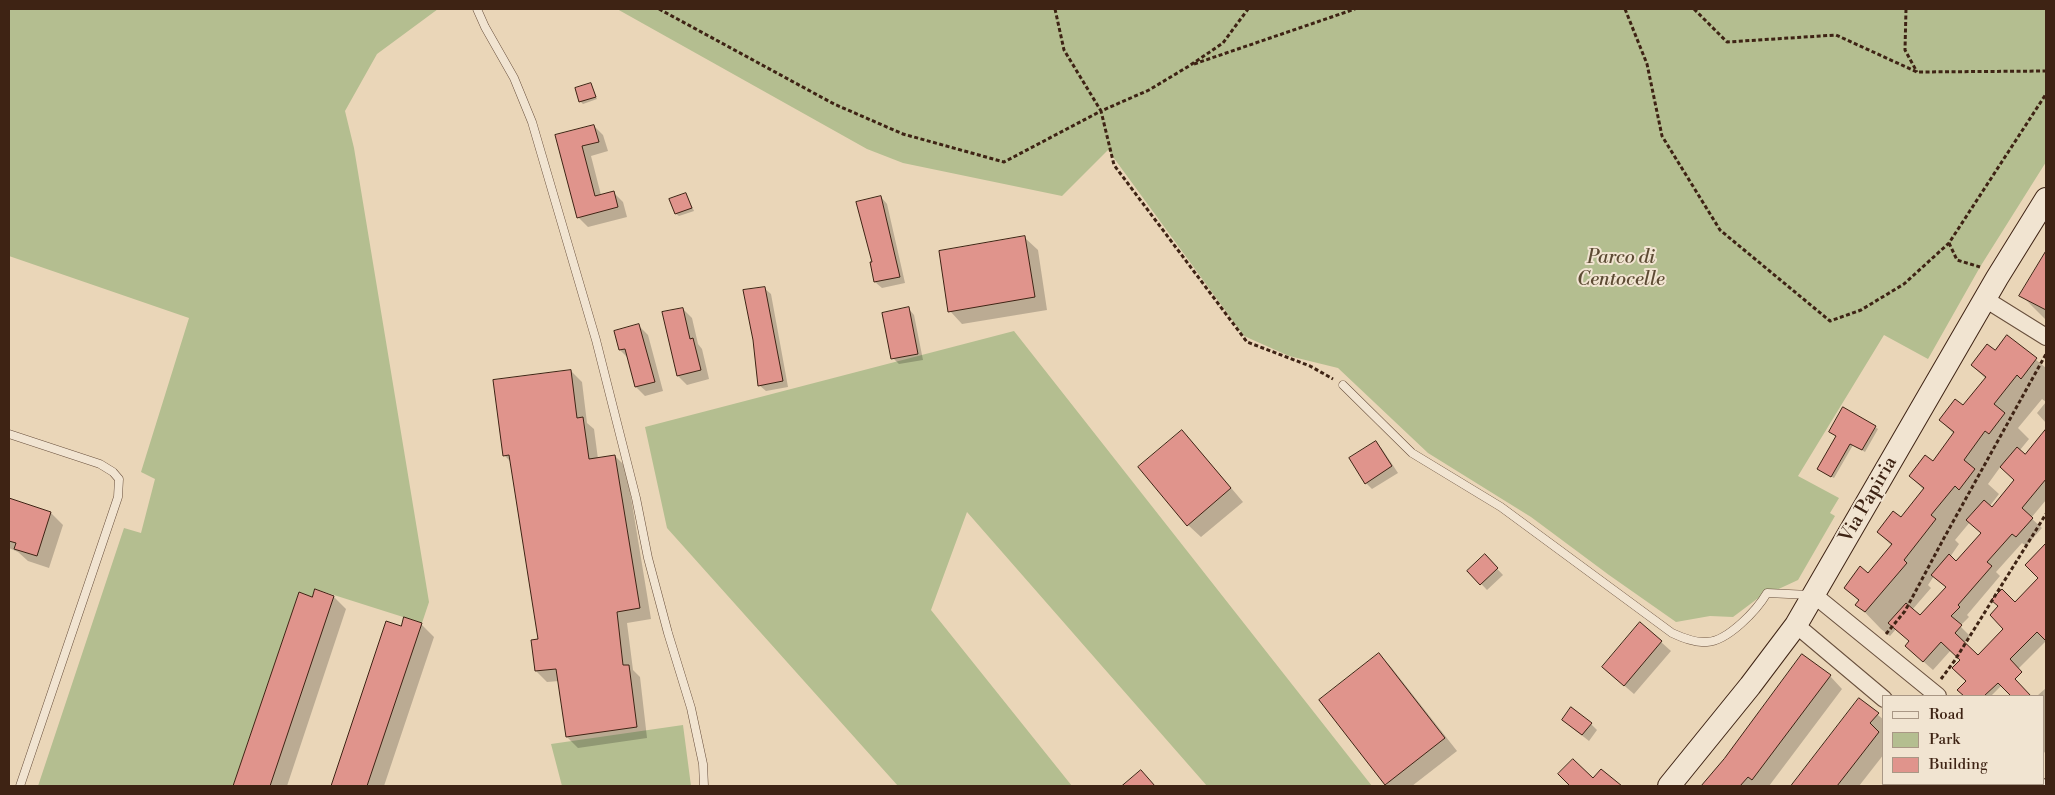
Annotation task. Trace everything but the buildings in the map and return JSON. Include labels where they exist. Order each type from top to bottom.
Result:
[{"type":"street","name":"Via Papiria","points":[[1669,786],[1750,686],[1796,625],[1985,299],[2046,199]]},
{"type":"street","points":[[1985,299],[2046,337]]},
{"type":"street","points":[[1814,595],[1935,694]]},
{"type":"street","points":[[1796,625],[1882,697]]},
{"type":"lane","points":[[477,9],[514,78],[532,122],[596,340],[636,498],[648,558],[691,708],[703,764],[704,786]]},
{"type":"lane","points":[[1343,385],[1412,453],[1501,507],[1672,633],[1683,638],[1707,642],[1720,638],[1758,608],[1767,593],[1814,595]]},
{"type":"lane","points":[[9,434],[100,464],[113,472],[119,479],[118,497],[20,786]]},
{"type":"path","points":[[659,9],[834,104],[903,134],[1004,162],[1101,111],[1149,90],[1189,66],[1224,43],[1248,9]]},
{"type":"path","points":[[1055,9],[1064,50],[1101,111],[1114,166],[1247,342],[1310,366],[1343,385]]},
{"type":"path","points":[[1189,66],[1355,9]]},
{"type":"path","points":[[1625,9],[1647,64],[1662,136],[1720,230],[1830,322],[1861,310],[1904,284],[1949,243],[2046,94]]},
{"type":"path","points":[[1694,9],[1727,42],[1836,35],[1918,72],[2046,71]]},
{"type":"path","points":[[1906,9],[1905,50],[1918,72]]},
{"type":"path","points":[[1949,243],[1957,260],[1980,267]]},
{"type":"path","points":[[1877,646],[1905,611],[2046,354]]},
{"type":"path","points":[[1935,694],[2046,514]]},
{"type":"green space","points":[[9,9],[438,9],[377,54],[345,111],[354,148],[429,602],[422,623],[315,589],[312,597],[299,592],[233,786],[38,786],[124,528],[141,533],[155,479],[141,472],[189,318],[9,256]]},
{"type":"green space","name":"Parco di Centocelle","points":[[617,9],[2046,9],[2046,162],[1980,267],[1928,359],[1884,335],[1798,476],[1839,498],[1830,513],[1835,516],[1798,580],[1757,599],[1733,617],[1710,616],[1676,622],[1531,517],[1428,453],[1338,368],[1289,356],[1244,336],[1108,150],[1062,196],[903,163],[867,149]]},
{"type":"green space","points":[[1014,331],[1372,786],[1207,786],[967,512],[931,610],[1072,786],[898,786],[667,528],[645,427]]},
{"type":"green space","points":[[683,725],[691,786],[562,786],[551,744]]}]
